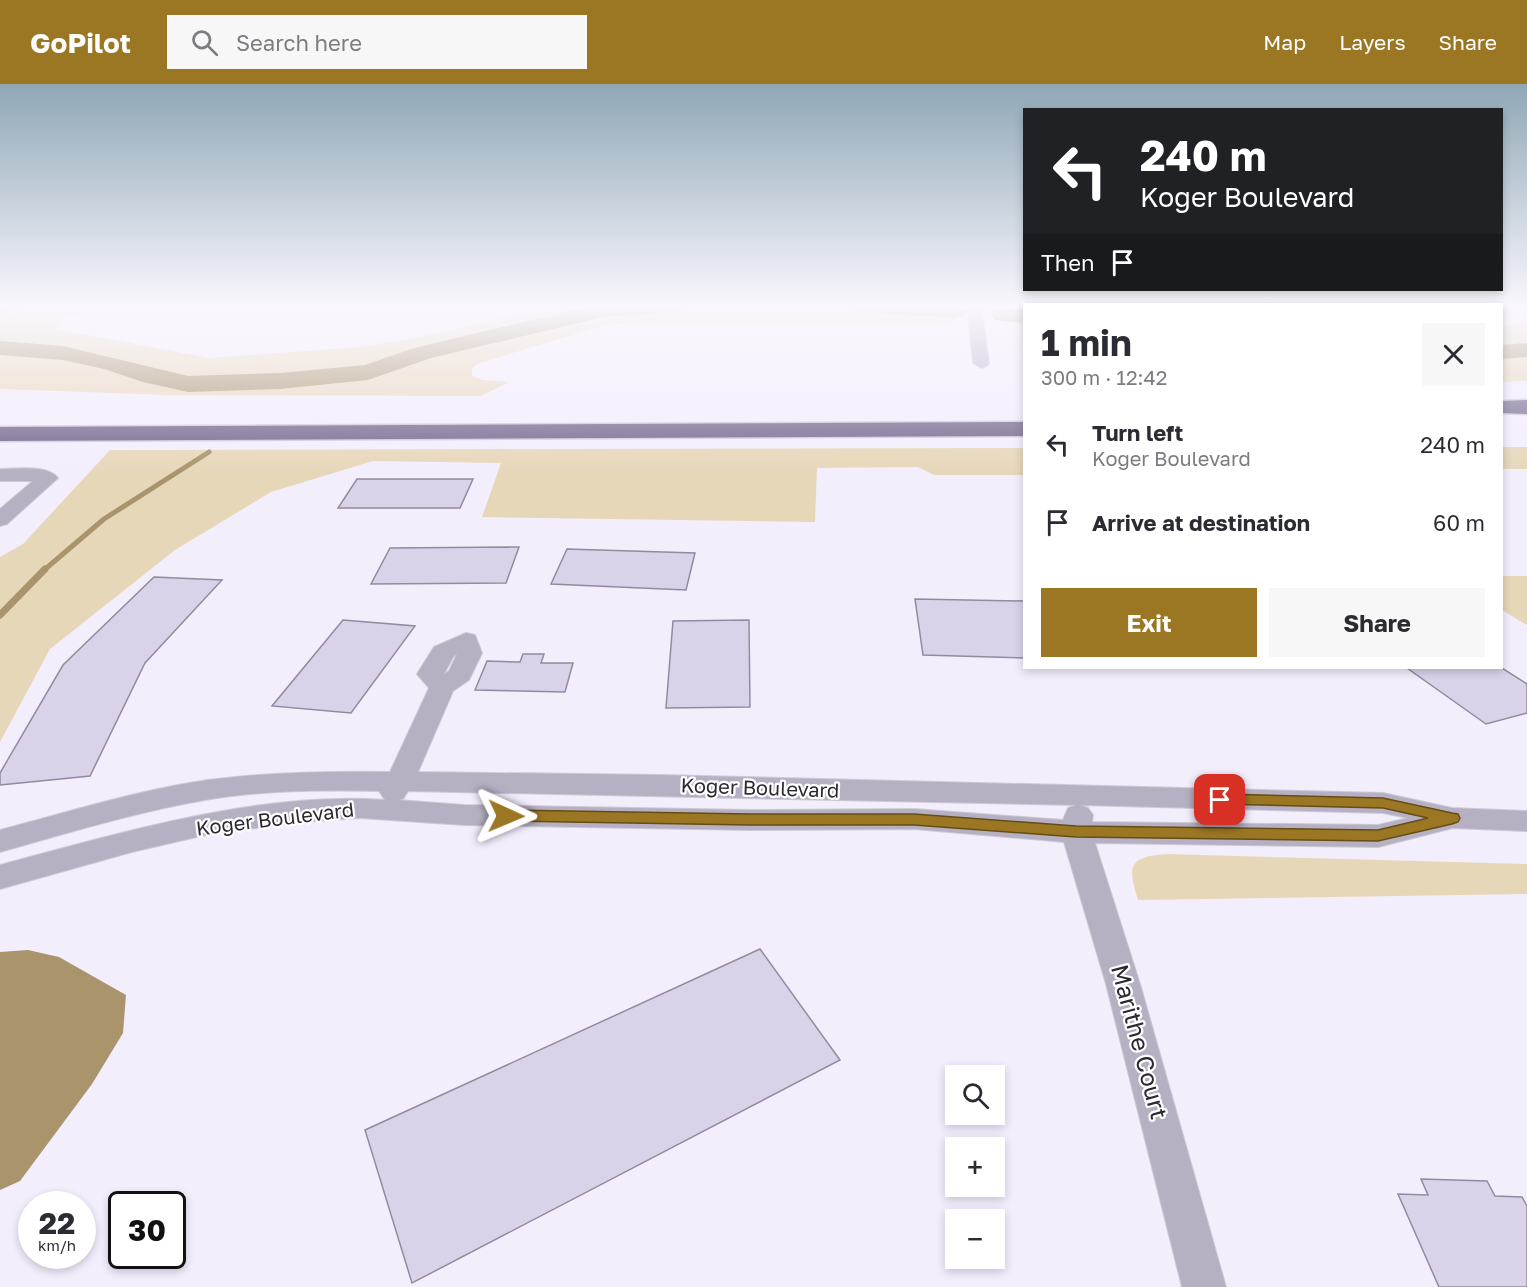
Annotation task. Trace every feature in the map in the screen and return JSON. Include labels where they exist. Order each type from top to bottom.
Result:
[{"type":"highway","points":[[1503,407],[1527,407]]},
{"type":"highway","points":[[0,414],[1023,409]]},
{"type":"highway","points":[[1503,428],[1527,428]]},
{"type":"highway","points":[[0,434],[1023,429]]},
{"type":"street","points":[[0,475],[39,475],[48,478],[0,520]]},
{"type":"street","points":[[380,810],[400,781],[442,687]]},
{"type":"street","name":"Koger Boulevard","points":[[0,840],[126,807],[207,790],[304,780],[649,785],[1378,836],[1452,818],[1527,821]]},
{"type":"street","name":"Koger Boulevard","points":[[0,876],[132,841],[201,826],[290,813],[360,808],[464,815],[750,820],[914,819],[1078,814]]},
{"type":"street","name":"Marithe Court","points":[[1078,814],[1204,1287]]},
{"type":"shaded area","points":[[0,361],[486,361],[477,364],[472,369],[472,376],[482,380],[509,382],[481,396],[170,395],[0,389]]},
{"type":"shaded area","points":[[1503,361],[1527,361],[1527,381],[1503,382]]},
{"type":"shaded area","points":[[1503,447],[1527,447],[1527,469],[1503,469]]},
{"type":"shaded area","points":[[1023,448],[1023,475],[934,475],[918,467],[817,468],[815,522],[482,517],[501,463],[373,461],[271,492],[175,550],[50,649],[0,742],[0,557],[23,544],[110,450]]},
{"type":"shaded area","points":[[1503,576],[1527,576],[1527,625],[1503,611]]},
{"type":"shaded area","points":[[1153,855],[1527,864],[1527,894],[1138,900],[1132,872],[1137,861]]},
{"type":"shaded area","points":[[28,950],[59,957],[126,995],[123,1033],[92,1084],[20,1181],[0,1190],[0,952]]},
{"type":"building","points":[[357,479],[473,479],[460,508],[338,508]]},
{"type":"building","points":[[519,547],[506,583],[371,584],[390,548]]},
{"type":"building","points":[[567,549],[695,553],[686,590],[551,584]]},
{"type":"building","points":[[154,577],[222,580],[145,663],[90,776],[0,785],[0,773],[63,665]]},
{"type":"building","points":[[915,599],[1023,601],[1023,658],[923,655]]},
{"type":"building","points":[[343,620],[415,626],[351,713],[272,706]]},
{"type":"building","points":[[749,620],[750,707],[666,708],[673,621]]},
{"type":"building","points":[[523,654],[544,654],[541,663],[573,663],[565,692],[475,690],[487,661],[520,662]]},
{"type":"building","points":[[1408,669],[1503,669],[1527,684],[1527,713],[1486,724]]},
{"type":"building","points":[[760,949],[840,1060],[412,1283],[365,1130]]},
{"type":"building","points":[[1421,1179],[1487,1181],[1495,1196],[1522,1197],[1527,1206],[1527,1287],[1439,1287],[1398,1194],[1428,1195]]},
{"type":"waterway","points":[[101,361],[152,377],[188,384],[280,381],[368,372],[399,361]]},
{"type":"waterway","points":[[43,571],[104,519],[209,452]]},
{"type":"waterway","points":[[0,615],[43,571]]},
{"type":"route","points":[[506,816],[750,820],[914,819],[1076,832],[1378,836],[1452,818],[1383,803],[1220,800]]}]
